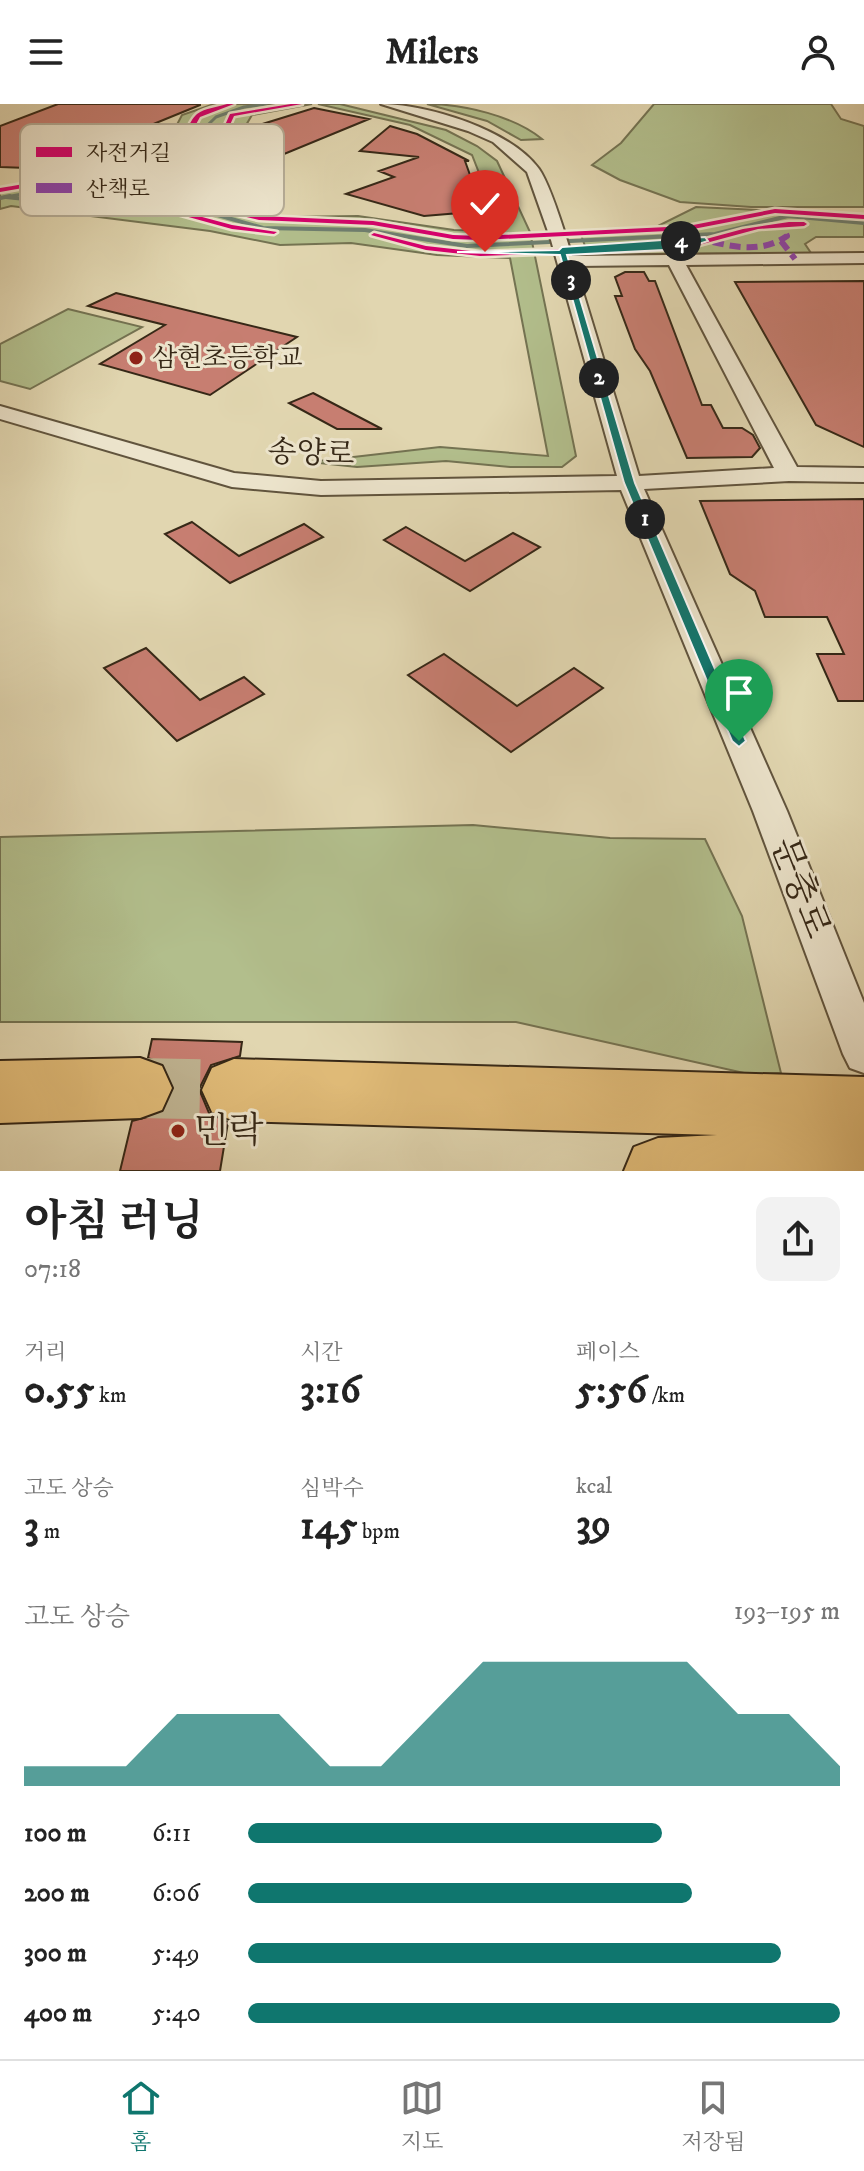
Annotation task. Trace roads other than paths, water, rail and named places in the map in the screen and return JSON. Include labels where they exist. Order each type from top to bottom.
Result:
[{"type":"highway","points":[[0,1092],[140,1088]]},
{"type":"highway","points":[[234,1090],[766,1136],[864,1167]]},
{"type":"highway","points":[[658,1171],[864,1108]]},
{"type":"street","name":"문충로","points":[[387,104],[422,111],[497,139],[533,170],[560,244],[630,483],[770,811],[864,1054]]},
{"type":"street","points":[[560,244],[675,260],[864,258]]},
{"type":"street","points":[[675,260],[789,474]]},
{"type":"street","name":"송양로","points":[[0,412],[232,480],[321,488],[630,483],[789,474],[864,475]]},
{"type":"waterway","points":[[209,124],[216,117],[244,107],[266,104]]},
{"type":"waterway","points":[[10,196],[0,198],[20,194]]},
{"type":"waterway","points":[[17,198],[6,197],[20,198]]},
{"type":"waterway","points":[[221,216],[263,228],[365,230],[467,246],[715,234],[788,216],[864,223]]},
{"type":"tunnel","points":[[140,1088],[234,1090]]},
{"type":"place","name":"삼현초등학교","points":[[136,358]]},
{"type":"place","name":"민락","points":[[178,1131]]}]
